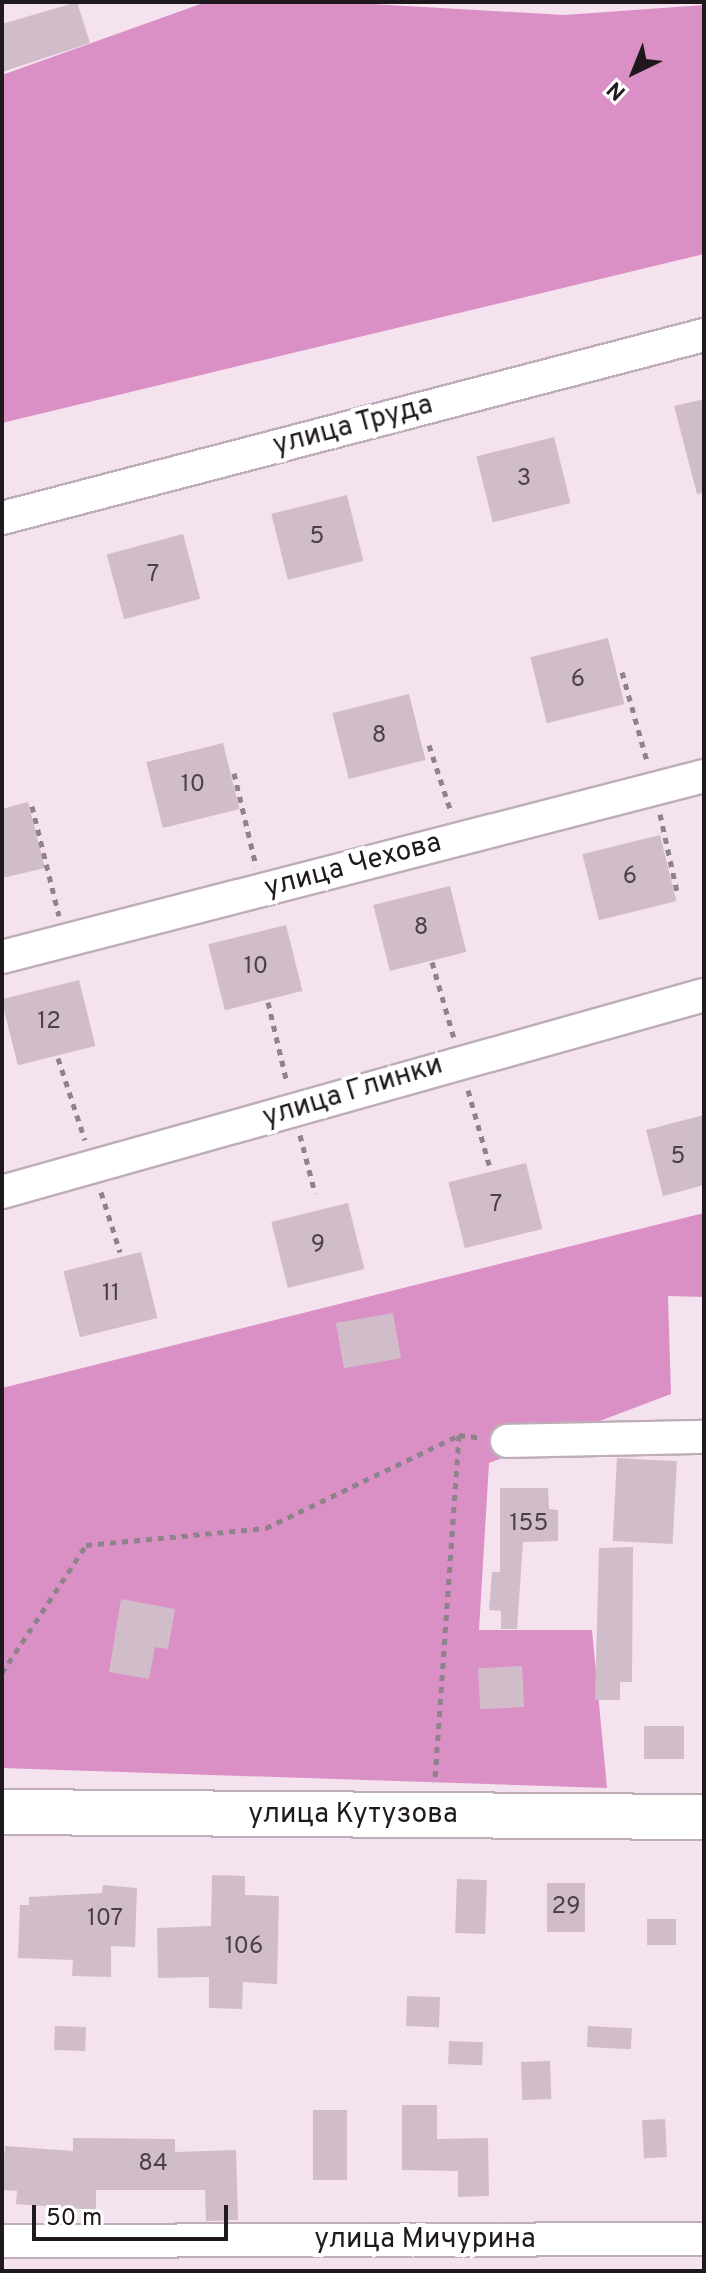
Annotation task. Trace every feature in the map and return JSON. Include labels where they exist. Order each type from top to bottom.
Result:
[{"type":"main road","name":"улица Кутузова","points":[[2,1812],[704,1817]]},
{"type":"street","name":"улица Труда","points":[[2,518],[704,335]]},
{"type":"street","name":"улица Чехова","points":[[2,957],[704,776]]},
{"type":"street","name":"улица Глинки","points":[[2,1192],[460,1060],[704,995]]},
{"type":"street","points":[[507,1441],[704,1437]]},
{"type":"street","name":"улица Мичурина","points":[[2,2241],[704,2239]]},
{"type":"path","points":[[429,745],[460,839]]},
{"type":"path","points":[[234,773],[261,890]]},
{"type":"path","points":[[32,806],[65,941]]},
{"type":"path","points":[[432,962],[490,1168]]},
{"type":"path","points":[[2,1673],[86,1545],[266,1528],[459,1435],[434,1796]]},
{"type":"shaded area","points":[[206,2],[338,2],[564,15],[704,5],[704,254],[2,423],[2,75]]},
{"type":"shaded area","points":[[704,1213],[704,1297],[668,1296],[671,1394],[489,1463],[479,1630],[592,1630],[607,1788],[2,1768],[2,1388]]},
{"type":"building","points":[[77,2],[90,43],[2,72],[2,24]]},
{"type":"building","points":[[704,399],[704,493],[697,494],[674,406]]},
{"type":"building","points":[[554,437],[570,503],[493,522],[476,456]]},
{"type":"building","points":[[347,495],[363,561],[288,580],[271,514]]},
{"type":"building","points":[[183,534],[200,599],[124,619],[107,554]]},
{"type":"building","points":[[608,638],[624,704],[547,723],[530,657]]},
{"type":"building","points":[[409,694],[425,760],[349,779],[332,713]]},
{"type":"building","points":[[223,743],[239,809],[163,828],[146,762]]},
{"type":"building","points":[[28,802],[45,868],[2,878],[2,809]]},
{"type":"building","points":[[660,835],[676,901],[599,920],[582,854]]},
{"type":"building","points":[[450,886],[466,952],[390,971],[373,905]]},
{"type":"building","points":[[286,925],[302,991],[225,1010],[208,944]]},
{"type":"building","points":[[79,980],[95,1046],[18,1065],[2,999]]},
{"type":"building","points":[[704,1115],[704,1185],[663,1196],[646,1130]]},
{"type":"building","points":[[526,1163],[542,1229],[465,1248],[448,1182]]},
{"type":"building","points":[[348,1203],[364,1269],[288,1288],[271,1222]]},
{"type":"building","points":[[141,1252],[157,1318],[80,1337],[63,1271]]},
{"type":"building","points":[[393,1313],[401,1358],[344,1368],[336,1323]]},
{"type":"building","points":[[617,1458],[677,1461],[673,1544],[613,1541]]},
{"type":"building","points":[[500,1488],[548,1488],[549,1509],[558,1510],[558,1541],[523,1542],[517,1629],[501,1629],[501,1611],[489,1610],[492,1572],[500,1572]]},
{"type":"building","points":[[633,1547],[632,1682],[620,1682],[620,1700],[595,1700],[599,1548]]},
{"type":"building","points":[[121,1599],[175,1609],[168,1649],[155,1647],[149,1679],[109,1672]]},
{"type":"building","points":[[522,1666],[524,1707],[480,1709],[478,1668]]},
{"type":"building","points":[[644,1726],[684,1726],[684,1759],[644,1759]]},
{"type":"building","points":[[212,1875],[245,1876],[245,1895],[279,1896],[277,1984],[243,1982],[242,2009],[209,2008],[209,1977],[158,1978],[157,1928],[211,1926]]},
{"type":"building","points":[[457,1879],[487,1880],[485,1934],[455,1933]]},
{"type":"building","points":[[547,1883],[585,1883],[585,1932],[547,1932]]},
{"type":"building","points":[[103,1885],[137,1888],[135,1947],[111,1946],[111,1977],[72,1976],[73,1960],[18,1958],[20,1905],[29,1905],[29,1897],[102,1893]]},
{"type":"building","points":[[647,1919],[676,1919],[676,1945],[647,1945]]},
{"type":"building","points":[[407,1996],[440,1997],[439,2027],[406,2026]]},
{"type":"building","points":[[55,2026],[86,2027],[85,2051],[54,2050]]},
{"type":"building","points":[[588,2026],[632,2028],[631,2049],[587,2047]]},
{"type":"building","points":[[449,2041],[483,2042],[482,2065],[448,2064]]},
{"type":"building","points":[[550,2061],[551,2099],[522,2100],[521,2062]]},
{"type":"building","points":[[402,2105],[437,2105],[437,2139],[488,2138],[489,2196],[458,2197],[458,2171],[402,2170]]},
{"type":"building","points":[[313,2110],[347,2110],[347,2180],[313,2180]]},
{"type":"building","points":[[665,2119],[667,2157],[644,2158],[642,2120]]},
{"type":"building","points":[[73,2138],[175,2139],[175,2152],[236,2150],[238,2220],[206,2221],[205,2190],[96,2190],[96,2210],[16,2204],[17,2191],[2,2190],[5,2146],[73,2151]]}]
